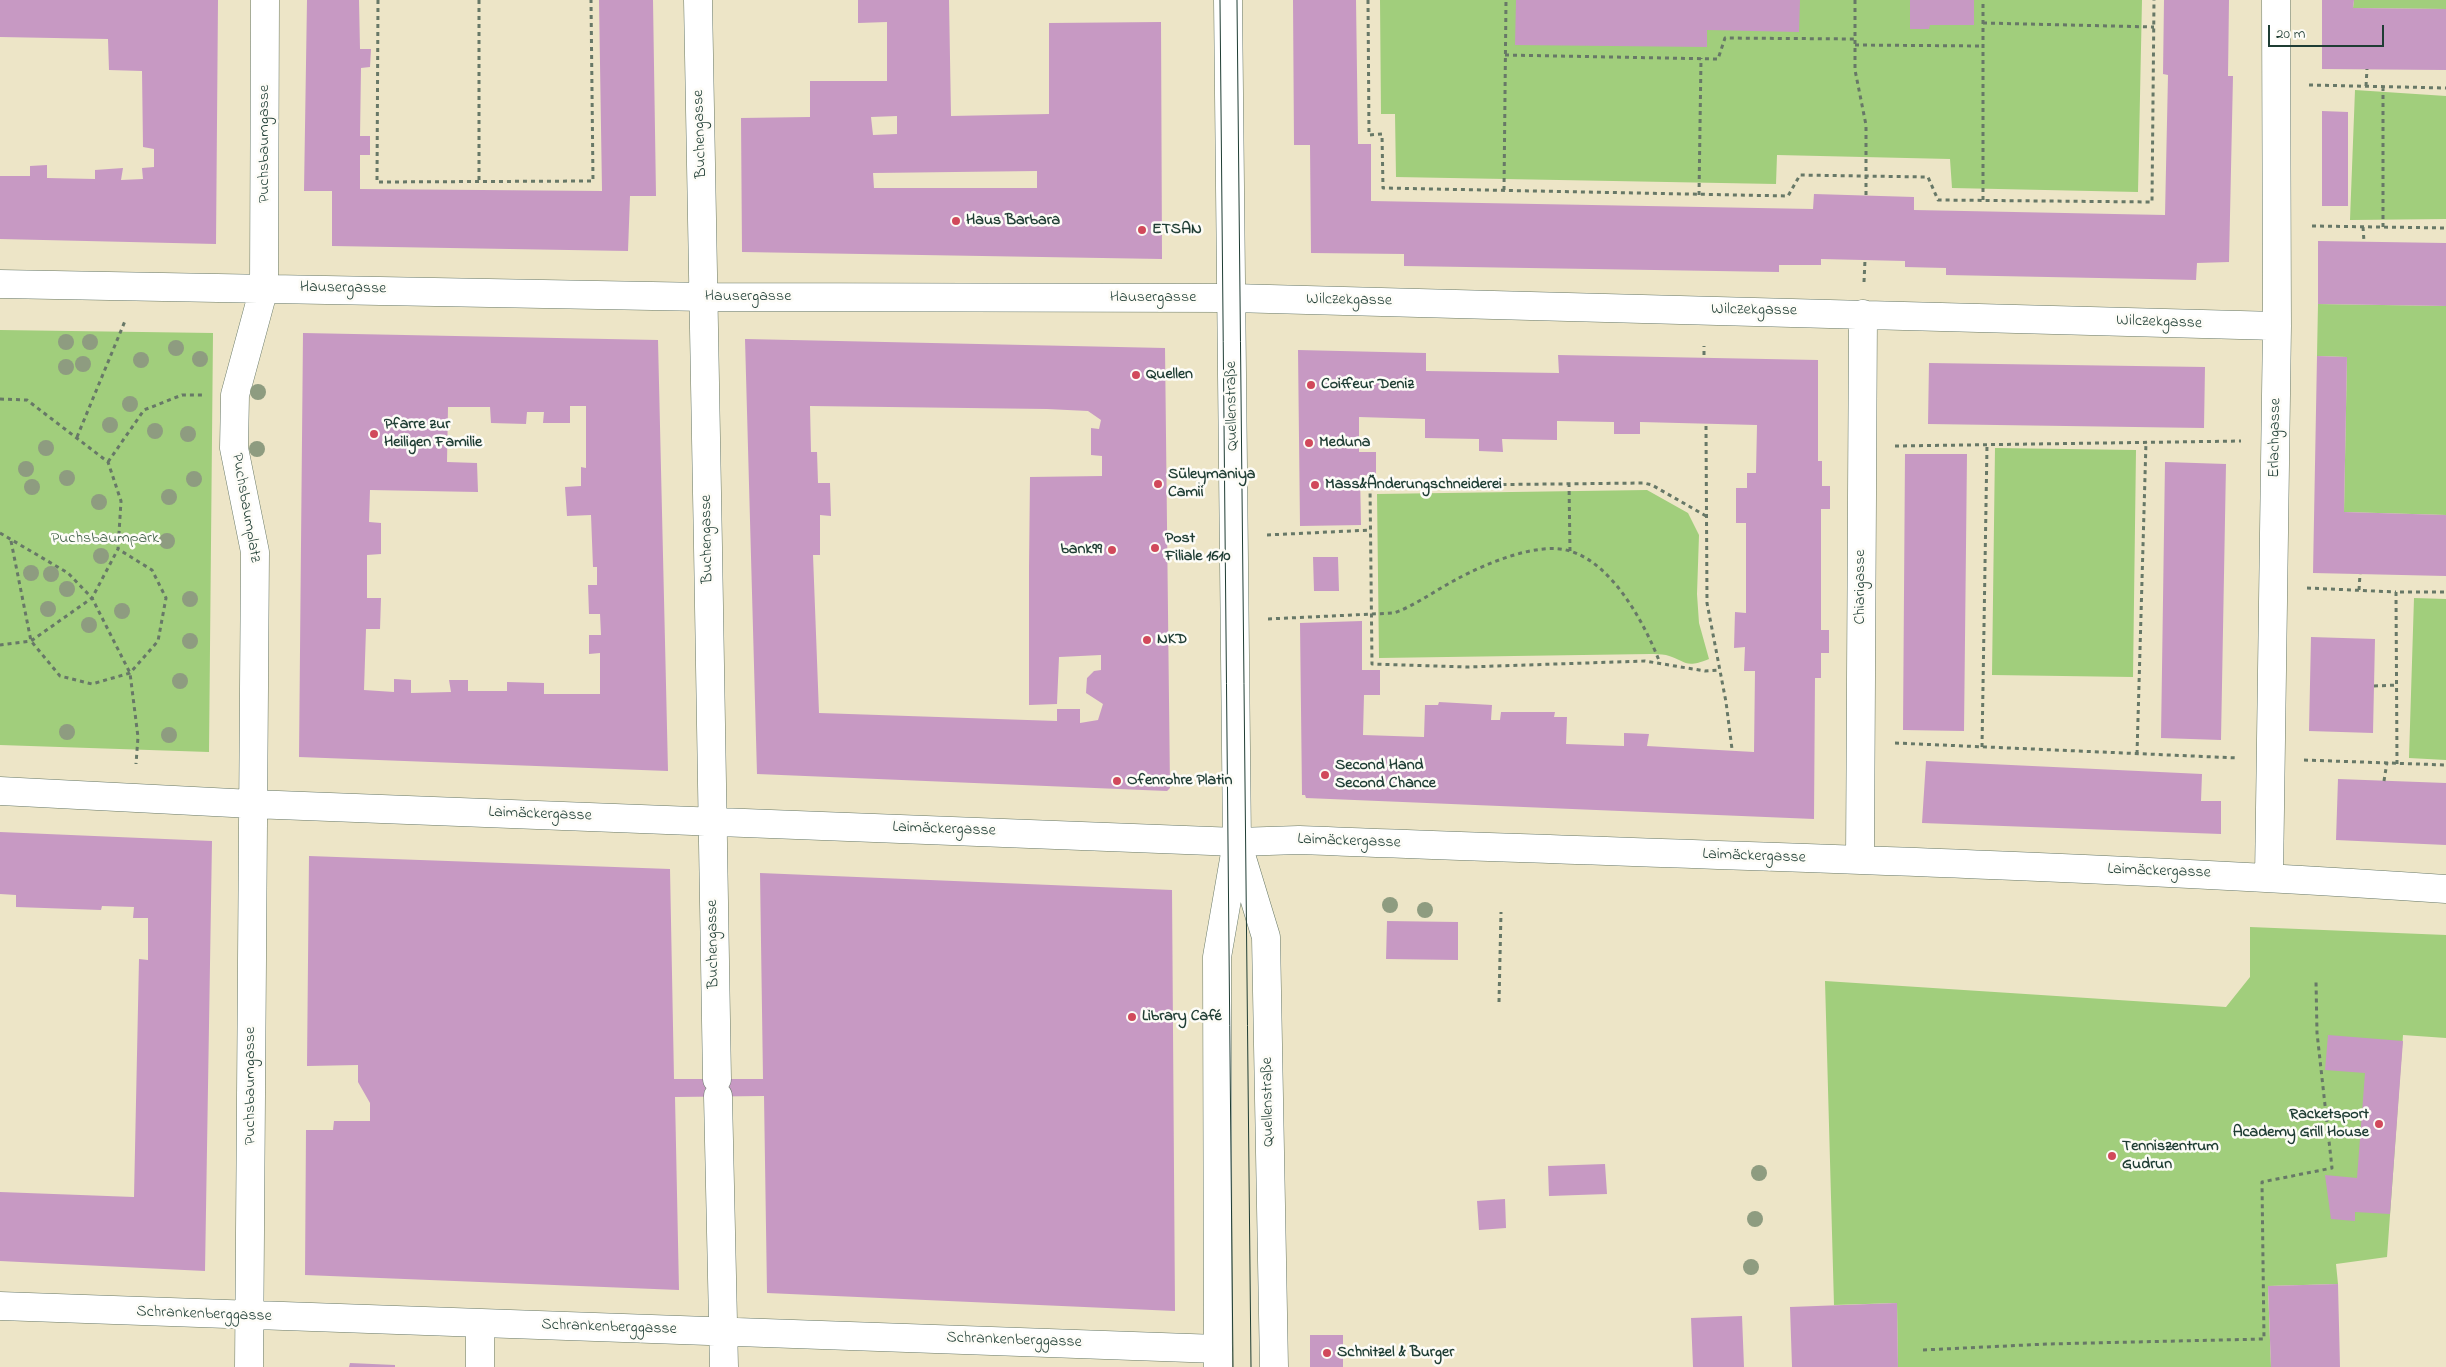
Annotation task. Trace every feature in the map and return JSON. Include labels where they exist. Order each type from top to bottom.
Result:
[{"type":"street","name":"Puchsbaumgasse","points":[[264,288],[265,0]]},
{"type":"street","name":"Buchengasse","points":[[698,0],[706,297],[712,821],[724,1367]]},
{"type":"street","name":"Quellenstraße","points":[[1218,1358],[1217,957],[1237,842],[1228,0]]},
{"type":"street","name":"Erlachgasse","points":[[2269,877],[2277,326],[2276,0]]},
{"type":"street","points":[[0,284],[264,288]]},
{"type":"street","name":"Hausergasse","points":[[264,288],[706,297],[1232,298]]},
{"type":"street","name":"Puchsbaumplatz","points":[[252,804],[255,552],[234,448],[235,395],[264,288]]},
{"type":"street","name":"Wilczekgasse","points":[[1232,298],[2277,326]]},
{"type":"street","name":"Chiarigasse","points":[[1860,860],[1863,314]]},
{"type":"street","points":[[0,791],[252,804]]},
{"type":"street","name":"Puchsbaumgasse","points":[[250,1367],[252,804]]},
{"type":"street","name":"Laimäckergasse","points":[[252,804],[1237,842],[1300,840],[1860,860],[2269,877],[2446,889]]},
{"type":"street","name":"Quellenstraße","points":[[1237,842],[1266,936],[1274,1367]]},
{"type":"street","name":"Schrankenberggasse","points":[[0,1306],[723,1331],[1218,1358]]},
{"type":"street","points":[[480,1324],[480,1367]]},
{"type":"path","points":[[378,0],[377,182],[594,180],[591,0]]},
{"type":"path","points":[[479,0],[479,181]]},
{"type":"path","points":[[1368,0],[1369,135],[1382,134],[1383,188],[1788,196],[1800,175],[1928,177],[1938,200],[2152,202],[2154,0]]},
{"type":"path","points":[[1504,190],[1506,0]]},
{"type":"path","points":[[1855,0],[1855,70],[1866,125],[1866,195]]},
{"type":"path","points":[[1982,200],[1983,0]]},
{"type":"path","points":[[1983,23],[2154,27]]},
{"type":"path","points":[[1505,55],[1718,59],[1725,38],[1855,39]]},
{"type":"path","points":[[1855,45],[1983,46]]},
{"type":"path","points":[[1699,195],[1701,58]]},
{"type":"path","points":[[2366,86],[2367,70]]},
{"type":"path","points":[[2276,85],[2446,88]]},
{"type":"path","points":[[2383,87],[2383,227]]},
{"type":"path","points":[[2277,226],[2446,228]]},
{"type":"path","points":[[2363,227],[2364,242]]},
{"type":"path","points":[[77,437],[110,354],[141,286]]},
{"type":"path","points":[[108,462],[144,410],[182,395],[235,395]]},
{"type":"path","points":[[0,399],[27,400],[108,462],[121,501],[118,549],[92,598],[30,641],[0,645]]},
{"type":"path","points":[[1706,426],[1707,603],[1726,702],[1732,749]]},
{"type":"path","points":[[2137,754],[2146,442]]},
{"type":"path","points":[[1862,446],[2211,442]]},
{"type":"path","points":[[1982,747],[1987,445]]},
{"type":"path","points":[[1569,483],[1570,551]]},
{"type":"path","points":[[1706,516],[1652,485],[1644,483],[1370,486],[1372,664],[1467,667],[1645,661],[1705,671],[1719,670]]},
{"type":"path","points":[[1234,536],[1371,530]]},
{"type":"path","points":[[0,533],[68,573],[92,598],[130,673],[138,737],[134,799]]},
{"type":"path","points":[[11,541],[30,641],[60,676],[92,684],[130,673],[158,641],[166,598],[152,570],[118,549]]},
{"type":"path","points":[[1235,620],[1385,615],[1407,608],[1458,578],[1503,560],[1543,549],[1570,551],[1599,569],[1622,591],[1639,616],[1660,663]]},
{"type":"path","points":[[2359,590],[2360,574]]},
{"type":"path","points":[[2274,587],[2446,592]]},
{"type":"path","points":[[2396,592],[2397,764]]},
{"type":"path","points":[[2374,686],[2397,685]]},
{"type":"path","points":[[1860,742],[2208,757]]},
{"type":"path","points":[[2270,760],[2446,765]]},
{"type":"path","points":[[2384,781],[2387,762]]},
{"type":"path","points":[[1499,1002],[1501,912]]},
{"type":"path","points":[[1922,1350],[2047,1344],[2264,1339],[2262,1182],[2332,1168],[2317,1033],[2316,981]]},
{"type":"green space","points":[[1380,0],[2142,0],[2138,192],[1952,188],[1950,159],[1777,155],[1776,184],[1396,177],[1395,114],[1381,114]]},
{"type":"green space","points":[[2354,0],[2446,0],[2446,9],[2353,8]]},
{"type":"green space","points":[[2355,90],[2446,96],[2446,219],[2350,220]]},
{"type":"green space","points":[[2318,304],[2446,306],[2446,515],[2344,512],[2347,357],[2317,356]]},
{"type":"green space","name":"Puchsbaumpark","points":[[0,330],[213,333],[209,752],[0,745]]},
{"type":"green space","points":[[1995,448],[2136,450],[2133,677],[1992,675]]},
{"type":"green space","points":[[1647,490],[1688,513],[1699,535],[1697,594],[1699,623],[1709,659],[1690,664],[1666,655],[1652,654],[1379,658],[1377,494]]},
{"type":"green space","points":[[2414,598],[2446,599],[2446,760],[2409,758]]},
{"type":"green space","name":"Tenniszentrum Gudrun","points":[[2250,927],[2446,935],[2446,1038],[2403,1035],[2387,1257],[2336,1264],[2338,1284],[2268,1286],[2271,1367],[1898,1367],[1897,1303],[1834,1305],[1825,981],[2226,1007],[2250,977]]},
{"type":"building","points":[[0,0],[218,0],[216,244],[0,239],[0,176],[30,176],[30,166],[47,165],[47,178],[95,179],[95,170],[123,168],[121,180],[143,179],[142,168],[154,167],[154,149],[143,147],[142,71],[109,70],[108,39],[0,37]]},
{"type":"building","points":[[307,0],[359,0],[360,49],[371,49],[370,67],[361,68],[360,136],[370,136],[370,155],[360,155],[360,189],[602,191],[599,0],[653,0],[656,196],[630,196],[628,251],[332,246],[332,191],[304,191]]},
{"type":"building","points":[[858,0],[949,0],[951,116],[1049,114],[1049,23],[1161,22],[1162,259],[742,252],[741,118],[810,117],[810,81],[887,81],[887,22],[858,23]],"holes":[[[897,116],[897,134],[873,135],[871,117]],[[1037,171],[1037,188],[874,188],[873,173]]]},
{"type":"building","points":[[1293,0],[1356,0],[1358,144],[1371,144],[1371,201],[1813,209],[1814,194],[1914,197],[1914,210],[2165,215],[2168,75],[2163,74],[2164,0],[2229,0],[2228,76],[2233,76],[2229,262],[2197,263],[2196,280],[1946,275],[1946,268],[1905,267],[1905,261],[1821,259],[1821,265],[1779,265],[1779,272],[1404,266],[1404,254],[1311,253],[1310,145],[1294,145]]},
{"type":"building","points":[[1516,0],[1800,0],[1799,32],[1707,30],[1707,47],[1515,45]]},
{"type":"building","points":[[1910,0],[1974,0],[1974,25],[1930,25],[1929,29],[1910,29]]},
{"type":"building","points":[[2322,0],[2354,0],[2353,8],[2446,9],[2446,70],[2322,69]]},
{"type":"building","points":[[2322,111],[2348,112],[2348,206],[2322,206]]},
{"type":"building","points":[[2318,241],[2446,243],[2446,306],[2318,304]]},
{"type":"building","points":[[303,333],[658,340],[668,771],[299,757]],"holes":[[[570,406],[586,406],[586,468],[581,467],[581,486],[565,487],[567,516],[591,515],[593,567],[597,567],[597,585],[588,585],[589,614],[600,614],[601,635],[589,635],[589,654],[600,653],[600,694],[544,694],[544,683],[507,682],[507,691],[468,691],[468,680],[449,680],[451,692],[411,693],[411,680],[394,679],[394,692],[364,690],[366,629],[380,629],[381,598],[367,598],[367,555],[381,554],[381,523],[369,522],[370,490],[478,492],[477,463],[447,462],[448,407],[490,407],[491,423],[526,424],[527,412],[544,412],[543,423],[570,423]]]},
{"type":"building","points":[[745,339],[1165,348],[1170,788],[1167,791],[757,774]],"holes":[[[810,406],[1088,411],[1101,420],[1099,429],[1091,428],[1091,455],[1102,456],[1102,476],[1030,477],[1029,705],[1057,704],[1059,657],[1101,655],[1101,670],[1094,671],[1087,678],[1086,693],[1103,704],[1098,720],[1080,723],[1080,709],[1057,709],[1057,721],[819,713],[813,555],[820,555],[820,515],[831,516],[830,483],[818,483],[817,452],[811,452]]]},
{"type":"building","points":[[1298,350],[1426,353],[1426,371],[1559,373],[1558,355],[1818,360],[1818,461],[1822,461],[1822,486],[1830,486],[1830,509],[1821,509],[1821,630],[1829,630],[1829,653],[1821,653],[1821,678],[1815,678],[1814,819],[1306,798],[1305,795],[1302,795],[1300,623],[1362,621],[1362,670],[1380,670],[1380,695],[1364,695],[1363,735],[1424,737],[1425,705],[1438,705],[1439,702],[1492,705],[1491,720],[1500,720],[1501,712],[1555,712],[1554,717],[1567,717],[1566,744],[1624,746],[1624,733],[1649,734],[1647,746],[1754,752],[1755,671],[1744,671],[1745,647],[1734,648],[1735,612],[1746,613],[1746,523],[1736,523],[1736,488],[1747,488],[1747,473],[1756,473],[1757,425],[1640,422],[1640,434],[1614,434],[1614,422],[1557,421],[1557,440],[1502,439],[1503,452],[1479,451],[1479,439],[1425,438],[1425,419],[1359,417],[1359,452],[1376,452],[1376,476],[1360,475],[1361,525],[1300,526]]},
{"type":"building","points":[[2317,356],[2347,357],[2344,512],[2446,515],[2446,576],[2313,573]]},
{"type":"building","points":[[1929,363],[2205,367],[2204,428],[1928,424]]},
{"type":"building","points":[[1905,454],[1967,454],[1964,731],[1903,730]]},
{"type":"building","points":[[2165,462],[2226,464],[2221,740],[2161,738]]},
{"type":"building","points":[[1313,557],[1338,557],[1339,591],[1314,591]]},
{"type":"building","points":[[2311,637],[2375,639],[2373,733],[2309,731]]},
{"type":"building","points":[[1926,761],[2202,774],[2201,801],[2221,801],[2221,834],[1922,823]]},
{"type":"building","points":[[2338,779],[2446,783],[2446,845],[2336,840]]},
{"type":"building","points":[[0,832],[212,841],[205,1271],[0,1261],[0,1192],[134,1197],[139,959],[148,960],[148,918],[133,918],[134,907],[102,906],[101,910],[16,907],[16,895],[0,894]]},
{"type":"building","points":[[309,856],[670,869],[674,1079],[763,1079],[760,873],[1172,890],[1175,1311],[767,1293],[764,1096],[675,1097],[679,1290],[305,1275],[306,1130],[333,1130],[334,1121],[370,1121],[370,1103],[358,1082],[358,1065],[307,1066]]},
{"type":"building","points":[[1387,921],[1458,922],[1458,960],[1386,959]]},
{"type":"building","name":"Racketsport Academy Grill House","points":[[2328,1035],[2403,1041],[2390,1214],[2355,1212],[2355,1221],[2331,1219],[2325,1175],[2357,1178],[2365,1073],[2325,1070]]},
{"type":"building","points":[[1605,1164],[1607,1194],[1549,1196],[1548,1166]]},
{"type":"building","points":[[1505,1199],[1506,1228],[1479,1230],[1477,1201]]},
{"type":"building","points":[[2338,1284],[2340,1367],[2271,1367],[2268,1286]]},
{"type":"building","points":[[1897,1303],[1898,1367],[1792,1367],[1790,1307]]},
{"type":"building","points":[[1742,1316],[1744,1367],[1693,1367],[1691,1318]]},
{"type":"building","points":[[1310,1335],[1343,1335],[1343,1367],[1310,1367]]},
{"type":"building","points":[[350,1363],[395,1365],[395,1367],[349,1367]]},
{"type":"tram line","points":[[1220,0],[1233,1367]]},
{"type":"tram line","points":[[1237,0],[1251,1367]]},
{"type":"place","name":"Haus Barbara","points":[[956,221]]},
{"type":"place","name":"ETSAN","points":[[1142,230]]},
{"type":"place","name":"Quellen","points":[[1136,375]]},
{"type":"place","name":"Coiffeur Deniz","points":[[1311,385]]},
{"type":"place","name":"Pfarre zur Heiligen Familie","points":[[374,434]]},
{"type":"place","name":"Meduna","points":[[1309,443]]},
{"type":"place","name":"Süleymaniya Camii","points":[[1158,484]]},
{"type":"place","name":"Mass&Änderungschneiderei","points":[[1315,485]]},
{"type":"place","name":"Post Filiale 1610","points":[[1155,548]]},
{"type":"place","name":"bank99","points":[[1112,550]]},
{"type":"place","name":"NKD","points":[[1147,640]]},
{"type":"place","name":"Second Hand Second Chance","points":[[1325,775]]},
{"type":"place","name":"Ofenrohre Platin","points":[[1117,781]]},
{"type":"place","name":"Library Café","points":[[1132,1017]]},
{"type":"place","name":"Racketsport Academy Grill House","points":[[2379,1124]]},
{"type":"place","name":"Tenniszentrum Gudrun","points":[[2112,1156]]},
{"type":"place","name":"Schnitzel & Burger","points":[[1327,1353]]}]
